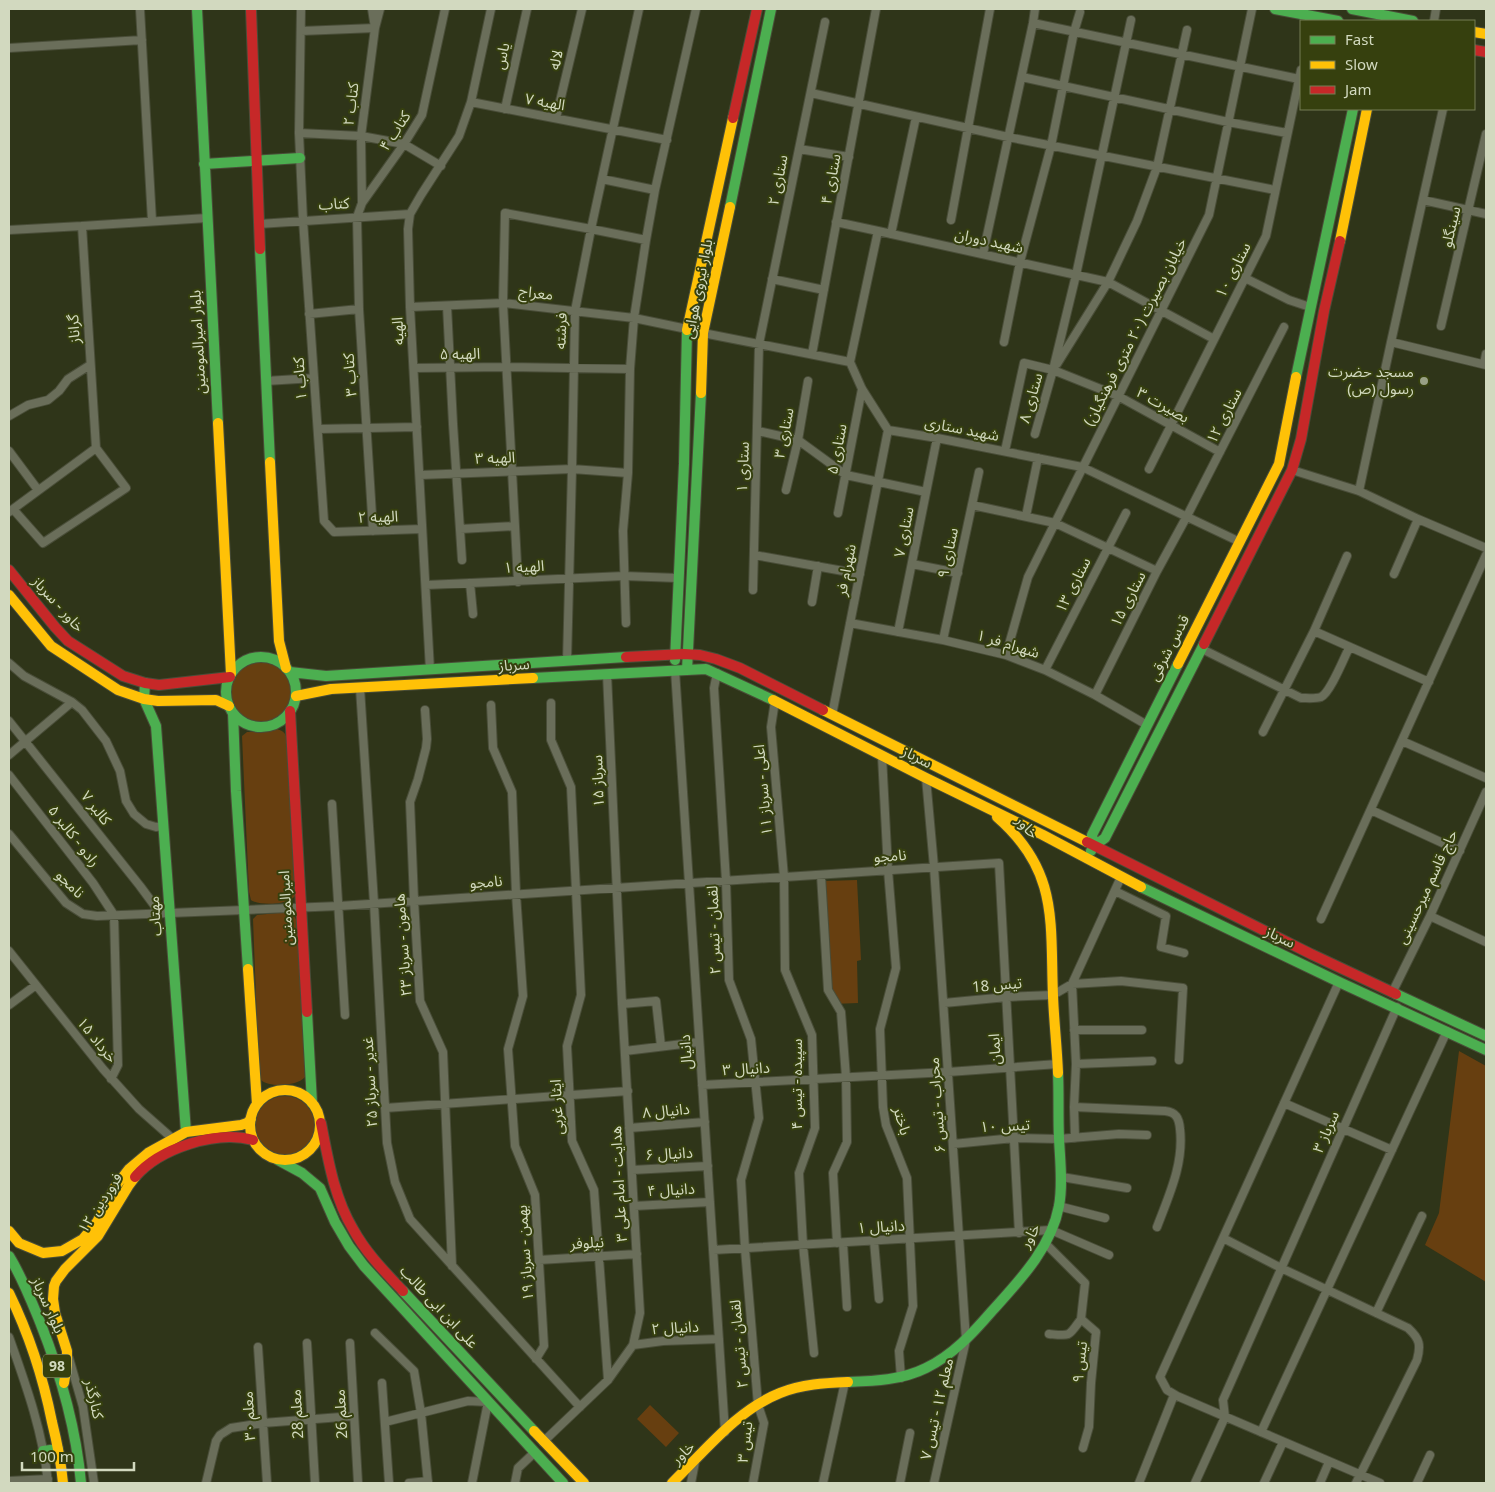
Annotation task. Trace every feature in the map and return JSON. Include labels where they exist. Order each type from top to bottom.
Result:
[{"type":"main road","name":"بلوار امیرالمومنین","points":[[197,9],[230,675]]},
{"type":"main road","points":[[231,709],[242,721],[252,726],[263,727],[273,725],[290,712],[296,696],[294,680],[288,670],[279,642],[256,162],[251,9]]},
{"type":"main road","name":"بلوار نیروی هوایی","points":[[675,670],[684,464],[687,330],[757,9]]},
{"type":"main road","name":"بلوار نیروی هوایی","points":[[687,670],[703,333],[771,9]]},
{"type":"main road","points":[[1275,9],[1333,20]]},
{"type":"main road","points":[[1352,9],[1409,20]]},
{"type":"main road","name":"قدس شرقی","points":[[1094,846],[1092,835],[1279,464],[1310,307],[1353,110]]},
{"type":"main road","points":[[1087,858],[1094,846],[1105,838],[1292,470],[1301,439],[1324,311],[1347,212],[1367,110]]},
{"type":"main road","points":[[204,164],[300,158]]},
{"type":"main road","points":[[687,330],[703,333]]},
{"type":"main road","points":[[684,464],[698,464]]},
{"type":"main road","points":[[1279,464],[1292,470]]},
{"type":"main road","name":"خاور - سرباز","points":[[9,570],[54,627],[68,641],[123,676],[159,685],[230,675]]},
{"type":"main road","points":[[1224,574],[1236,581]]},
{"type":"main road","name":"خاور - سرباز","points":[[9,595],[51,646],[118,690],[144,699],[158,701],[216,700],[231,709]]},
{"type":"main road","name":"سرباز","points":[[288,670],[326,676],[675,654],[706,655],[724,661],[1311,954],[1486,1036]]},
{"type":"main road","points":[[257,1104],[231,709],[226,691],[230,675],[246,660],[257,657],[272,659],[288,670]]},
{"type":"main road","name":"سرباز","points":[[296,696],[331,689],[706,669],[775,701],[1043,835],[1121,877],[1339,982],[1486,1050]]},
{"type":"main road","points":[[430,670],[431,684]]},
{"type":"main road","points":[[144,699],[145,683]]},
{"type":"main road","name":"مهتاب","points":[[144,699],[156,726],[163,826],[165,913],[186,1132]]},
{"type":"main road","name":"امیرالمومنین","points":[[290,712],[312,1103]]},
{"type":"main road","points":[[825,727],[832,715]]},
{"type":"main road","name":"خاور","points":[[672,1483],[725,1432],[770,1397],[798,1387],[901,1378],[930,1367],[966,1340],[1026,1272],[1052,1230],[1062,1177],[1050,914],[1041,873],[1029,852],[1019,837],[984,807]]},
{"type":"main road","points":[[1029,852],[1027,842],[1029,838],[1034,835],[1043,835]]},
{"type":"main road","points":[[1304,965],[1311,954]]},
{"type":"main road","points":[[1462,1039],[1468,1028]]},
{"type":"main road","points":[[284,1090],[300,1093],[312,1103],[318,1112],[320,1133],[315,1144],[308,1152],[299,1158],[278,1160],[268,1156],[259,1149],[253,1140],[250,1129],[251,1119],[257,1104],[265,1096],[275,1091],[284,1090]]},
{"type":"main road","name":"۱۲ فروردین","points":[[64,1390],[67,1352],[53,1302],[55,1284],[59,1276],[95,1240],[111,1218],[122,1194],[135,1177],[186,1132],[241,1125],[251,1119]]},
{"type":"main road","name":"علی ابن ابی طالب","points":[[320,1122],[332,1176],[345,1214],[358,1238],[376,1262],[543,1442],[584,1483]]},
{"type":"main road","name":"۱۲ فروردین","points":[[9,1231],[19,1243],[43,1253],[62,1251],[83,1239],[97,1222],[115,1187],[129,1169],[148,1153],[174,1143],[231,1137],[253,1140]]},
{"type":"main road","name":"علی ابن ابی طالب","points":[[278,1160],[302,1173],[320,1188],[335,1222],[349,1246],[364,1266],[563,1483]]},
{"type":"main road","name":"بلوار سرباز","points":[[9,1256],[30,1299],[56,1363],[70,1410],[81,1483]]},
{"type":"main road","name":"بلوار سرباز","points":[[9,1293],[26,1332],[37,1365],[51,1415],[63,1483]]},
{"type":"main road","points":[[488,1402],[497,1393]]},
{"type":"main road","points":[[43,1451],[58,1449]]},
{"type":"main road","points":[[80,1469],[94,1481]]},
{"type":"street","points":[[140,9],[152,221]]},
{"type":"street","name":"کتاب ۱","points":[[302,9],[299,133],[302,220],[324,521],[334,532]]},
{"type":"street","name":"کتاب ۲","points":[[362,202],[361,136],[375,28],[372,9]]},
{"type":"street","points":[[301,32],[375,28],[380,9]]},
{"type":"street","name":"کتاب ۴","points":[[362,202],[404,144],[422,115],[445,9]]},
{"type":"street","name":"الهیه","points":[[430,670],[410,307],[408,229],[410,214],[420,195],[459,136],[471,102],[490,9]]},
{"type":"street","name":"یاس","points":[[505,109],[527,9]]},
{"type":"street","name":"لاله","points":[[556,118],[582,9]]},
{"type":"street","name":"فرشته","points":[[567,661],[575,311],[639,9]]},
{"type":"street","points":[[626,623],[623,531],[628,473],[630,369],[634,318],[655,190],[696,9]]},
{"type":"street","name":"ستاری ۴","points":[[812,354],[876,9]]},
{"type":"street","points":[[951,220],[990,9]]},
{"type":"street","points":[[983,254],[1035,9]]},
{"type":"street","name":"خیابان بصیرت (۲۰ متری فرهنگیان)","points":[[1006,655],[1028,577],[1209,215],[1252,9]]},
{"type":"street","points":[[1004,342],[1020,262],[1051,146],[1074,32],[1080,12]]},
{"type":"street","points":[[1053,370],[1076,275],[1131,20]]},
{"type":"street","name":"ستاری ۲","points":[[759,344],[825,22]]},
{"type":"street","points":[[1033,23],[1299,79]]},
{"type":"street","points":[[1053,370],[1108,282],[1138,221],[1157,167],[1186,30]]},
{"type":"street","points":[[9,48],[142,40]]},
{"type":"street","name":"ستاری ۱۰","points":[[1149,469],[1266,236],[1300,74]]},
{"type":"street","points":[[1022,77],[1169,110],[1287,133]]},
{"type":"street","points":[[811,93],[1051,146],[1275,190]]},
{"type":"street","name":"الهیه ۷","points":[[471,102],[667,140]]},
{"type":"street","points":[[1359,491],[1443,110]]},
{"type":"street","points":[[891,234],[916,117]]},
{"type":"street","points":[[299,133],[361,136],[404,144],[440,166]]},
{"type":"street","name":"سینگلو","points":[[1441,326],[1486,134]]},
{"type":"street","points":[[799,149],[849,158]]},
{"type":"street","points":[[602,179],[655,190]]},
{"type":"street","points":[[1423,200],[1486,214]]},
{"type":"street","points":[[357,217],[362,202]]},
{"type":"street","points":[[518,582],[504,303],[505,213],[646,240]]},
{"type":"street","name":"کتاب","points":[[259,224],[410,214]]},
{"type":"street","name":"کتاب ۳","points":[[357,217],[360,309],[373,530]]},
{"type":"street","points":[[9,230],[207,218]]},
{"type":"street","name":"شهید دوران","points":[[836,222],[1108,282],[1214,339]]},
{"type":"street","name":"گراناز","points":[[82,226],[96,448]]},
{"type":"street","points":[[878,231],[850,362],[862,389],[888,430]]},
{"type":"street","points":[[1244,278],[1289,300],[1310,307]]},
{"type":"street","points":[[772,279],[824,290]]},
{"type":"street","name":"معراج","points":[[410,307],[504,303],[634,318],[687,330]]},
{"type":"street","points":[[447,306],[452,424],[462,560]]},
{"type":"street","points":[[309,314],[360,309]]},
{"type":"street","name":"ستاری ۱۲","points":[[1187,516],[1284,327]]},
{"type":"street","points":[[703,333],[850,362]]},
{"type":"street","points":[[1391,342],[1485,365],[1486,354]]},
{"type":"street","name":"ستاری ۱","points":[[753,590],[759,344]]},
{"type":"street","name":"بصیرت ۳","points":[[1005,451],[1024,362],[1053,370],[1118,396],[1220,452]]},
{"type":"street","points":[[9,416],[28,405],[48,400],[59,391],[68,379],[90,364]]},
{"type":"street","name":"الهیه ۵","points":[[414,368],[630,369]]},
{"type":"street","name":"ستاری ۸","points":[[1035,434],[1053,370]]},
{"type":"street","points":[[266,381],[314,378]]},
{"type":"street","name":"ستاری ۳","points":[[786,490],[798,440],[808,382]]},
{"type":"street","name":"ستاری ۵","points":[[838,513],[862,389]]},
{"type":"street","points":[[318,429],[417,427]]},
{"type":"street","name":"شهید ستاری","points":[[888,430],[1082,467],[1240,542]]},
{"type":"street","name":"شهرام فر","points":[[832,715],[888,430]]},
{"type":"street","points":[[758,431],[798,440],[846,475],[926,492]]},
{"type":"street","name":"ستاری ۷","points":[[898,632],[937,438]]},
{"type":"street","points":[[96,448],[126,488],[43,543],[11,510],[38,490],[96,448]]},
{"type":"street","points":[[9,451],[38,490]]},
{"type":"street","points":[[1026,516],[1038,458]]},
{"type":"street","name":"الهیه ۳","points":[[420,475],[572,470],[628,473]]},
{"type":"street","points":[[1292,470],[1359,491],[1486,548]]},
{"type":"street","name":"ستاری ۹","points":[[943,640],[979,472]]},
{"type":"street","points":[[972,505],[1055,523],[1157,572]]},
{"type":"street","name":"ستاری ۱۳","points":[[1045,670],[1126,513]]},
{"type":"street","name":"ستاری ۱۵","points":[[1095,695],[1187,516]]},
{"type":"street","points":[[1394,574],[1418,519]]},
{"type":"street","points":[[460,530],[515,526]]},
{"type":"street","name":"الهیه ۲","points":[[334,532],[422,529]]},
{"type":"street","points":[[754,555],[860,574]]},
{"type":"street","points":[[1321,919],[1486,555]]},
{"type":"street","points":[[1263,732],[1314,631],[1347,556]]},
{"type":"street","points":[[912,564],[958,573]]},
{"type":"street","points":[[812,602],[818,566]]},
{"type":"street","name":"الهیه ۱","points":[[426,585],[624,576],[678,578]]},
{"type":"street","points":[[470,583],[473,614]]},
{"type":"street","name":"شهرام فر ۱","points":[[850,623],[943,640],[1006,655],[1045,670],[1095,695],[1147,725]]},
{"type":"street","points":[[1314,631],[1429,682]]},
{"type":"street","points":[[1202,649],[1301,698],[1311,699],[1322,696],[1328,690],[1349,648]]},
{"type":"street","points":[[9,663],[24,676],[72,702],[82,710],[106,741],[120,771],[126,801],[134,814],[146,824],[156,827],[163,826]]},
{"type":"street","name":"دانیال","points":[[675,670],[725,1432]]},
{"type":"street","name":"لقمان - تیس ۲","points":[[717,673],[714,688],[726,881],[729,980],[751,1039],[759,1118],[741,1180],[758,1405]]},
{"type":"street","name":"سرباز ۱۵","points":[[607,674],[616,888]]},
{"type":"street","name":"غدیر - سرباز ۲۵","points":[[360,688],[387,1142],[395,1182],[410,1218],[580,1407]]},
{"type":"street","name":"اعلی - سرباز ۱۱","points":[[775,701],[771,727],[784,877]]},
{"type":"street","points":[[9,755],[72,702]]},
{"type":"street","name":"ایثار غربی","points":[[551,703],[551,740],[571,787],[581,996],[568,1046],[572,1141],[594,1190],[608,1380]]},
{"type":"street","name":"بهمن - سرباز ۱۹","points":[[491,705],[493,748],[512,792],[523,996],[508,1049],[514,1146],[535,1195],[544,1346],[536,1359]]},
{"type":"street","name":"هامون - سرباز ۲۳","points":[[424,710],[426,748],[410,802],[414,900],[420,1002],[443,1052],[452,1266]]},
{"type":"street","name":"کالبر ۷","points":[[9,721],[165,913]]},
{"type":"street","points":[[1402,741],[1486,778]]},
{"type":"street","name":"باختر","points":[[882,756],[888,870],[896,968],[880,1029],[883,1106],[886,1125],[907,1178],[912,1306],[899,1351],[901,1378]]},
{"type":"street","name":"رادو - کالبر ۵","points":[[9,775],[93,883],[114,915]]},
{"type":"street","name":"محراب - تیس ۶","points":[[926,778],[944,1003],[966,1340]]},
{"type":"street","name":"حاج قاسم میرحسینی","points":[[1392,992],[1430,916],[1486,793]]},
{"type":"street","points":[[332,804],[345,1015]]},
{"type":"street","points":[[1371,810],[1460,851]]},
{"type":"street","name":"نامجو","points":[[9,834],[66,903],[83,914],[97,916],[339,906],[999,863]]},
{"type":"street","name":"ایمان","points":[[999,863],[1019,1232]]},
{"type":"street","points":[[821,875],[828,990],[841,1012],[846,1078],[847,1142],[834,1173],[847,1307]]},
{"type":"street","name":"سپیده - تیس ۴","points":[[784,877],[785,970],[812,1035],[815,1128],[799,1173],[803,1245],[814,1353]]},
{"type":"street","points":[[1075,1138],[1076,1064],[1072,984],[1121,877]]},
{"type":"street","name":"هدایت - امام علی ۳","points":[[543,1442],[608,1380],[633,1345],[640,1312],[616,888]]},
{"type":"street","points":[[1115,891],[1166,916],[1161,947],[1184,953]]},
{"type":"street","points":[[111,1078],[118,1065],[114,915]]},
{"type":"street","points":[[1430,916],[1486,942]]},
{"type":"street","name":"۱۵ خرداد","points":[[9,951],[111,1078],[138,1109],[174,1143]]},
{"type":"street","points":[[1053,995],[1072,984],[1120,981],[1183,988],[1179,1060]]},
{"type":"street","points":[[1339,982],[1160,1378],[1166,1390],[1174,1395],[1380,1483]]},
{"type":"street","points":[[9,1006],[36,985]]},
{"type":"street","name":"تیس 18","points":[[944,1003],[1053,995]]},
{"type":"street","points":[[622,1004],[656,1000],[661,1046]]},
{"type":"street","name":"سرباز ۳","points":[[1225,1417],[1223,1400],[1396,1008]]},
{"type":"street","points":[[1074,1030],[1142,1030]]},
{"type":"street","points":[[1261,1432],[1447,1031]]},
{"type":"street","points":[[625,1051],[699,1042]]},
{"type":"street","points":[[1076,1064],[1152,1061]]},
{"type":"street","name":"دانیال ۳","points":[[702,1085],[882,1076],[1058,1064]]},
{"type":"street","points":[[385,1108],[628,1091]]},
{"type":"street","points":[[1284,1103],[1392,1150]]},
{"type":"street","points":[[1074,1107],[1165,1110],[1176,1114],[1181,1136],[1180,1160],[1157,1227]]},
{"type":"street","name":"دانیال ۸","points":[[629,1128],[705,1122]]},
{"type":"street","name":"تیس ۱۰","points":[[953,1144],[1014,1138],[1059,1139],[1119,1134],[1147,1135]]},
{"type":"street","name":"دانیال ۶","points":[[632,1170],[708,1166]]},
{"type":"street","points":[[1062,1177],[1126,1188]]},
{"type":"street","name":"دانیال ۴","points":[[634,1206],[710,1202]]},
{"type":"street","points":[[1058,1206],[1105,1218]]},
{"type":"street","points":[[1376,1313],[1422,1216]]},
{"type":"street","points":[[1052,1230],[1109,1255]]},
{"type":"street","name":"دانیال ۱","points":[[713,1250],[1052,1230]]},
{"type":"street","points":[[1223,1238],[1281,1268],[1408,1328],[1416,1336],[1420,1348],[1416,1360],[1356,1483]]},
{"type":"street","points":[[874,1241],[879,1298]]},
{"type":"street","name":"تیس ۹","points":[[1045,1243],[1085,1282],[1081,1320],[1096,1332],[1089,1427],[1083,1448]]},
{"type":"street","name":"نیلوفر","points":[[539,1260],[637,1254]]},
{"type":"street","points":[[1049,1334],[1067,1336],[1071,1334],[1081,1320]]},
{"type":"street","points":[[375,1333],[414,1371],[421,1413],[428,1482],[409,1483]]},
{"type":"street","points":[[9,1337],[30,1396],[48,1481],[9,1481]]},
{"type":"street","name":"دانیال ۲","points":[[633,1345],[663,1341],[719,1339]]},
{"type":"street","name":"معلم ۱۲ - تیس ۷","points":[[934,1483],[966,1340]]},
{"type":"street","name":"معلم 28","points":[[307,1343],[315,1483]]},
{"type":"street","name":"معلم 26","points":[[350,1344],[358,1483]]},
{"type":"street","name":"معلم ۳۰","points":[[258,1346],[266,1483]]},
{"type":"street","name":"کنارگذر","points":[[67,1352],[83,1406],[94,1481]]},
{"type":"street","points":[[823,1483],[845,1382]]},
{"type":"street","points":[[382,1383],[389,1483]]},
{"type":"street","points":[[1139,1483],[1174,1395]]},
{"type":"street","points":[[385,1422],[468,1401],[488,1402],[472,1483]]},
{"type":"street","name":"تیس ۳","points":[[753,1483],[764,1423],[758,1405]]},
{"type":"street","points":[[206,1483],[216,1440],[231,1428],[263,1423],[354,1416]]},
{"type":"street","points":[[1195,1483],[1225,1417]]},
{"type":"street","points":[[900,1483],[910,1433]]},
{"type":"street","points":[[1264,1483],[1282,1442]]},
{"type":"street","points":[[515,1483],[518,1468],[534,1453]]},
{"type":"street","points":[[1417,1483],[1430,1455]]},
{"type":"street","points":[[691,1483],[695,1462]]},
{"type":"street","points":[[1320,1483],[1329,1462]]},
{"type":"shaded area","points":[[261,660],[278,665],[283,669],[287,674],[292,691],[287,708],[283,713],[278,717],[261,722],[244,717],[239,713],[235,708],[230,691],[235,674],[239,669],[244,665]]},
{"type":"shaded area","points":[[277,729],[284,732],[287,739],[295,896],[281,903],[267,904],[251,900],[249,892],[242,736],[247,732]]},
{"type":"shaded area","points":[[857,880],[861,960],[857,961],[858,1003],[833,1004],[825,881]]},
{"type":"shaded area","points":[[287,912],[294,916],[297,922],[305,1077],[290,1084],[277,1085],[265,1083],[259,1075],[253,919],[257,915]]},
{"type":"shaded area","points":[[1459,1051],[1486,1066],[1486,1282],[1425,1245],[1439,1213]]},
{"type":"shaded area","points":[[285,1096],[302,1101],[310,1109],[315,1126],[310,1143],[302,1151],[285,1156],[268,1151],[260,1143],[255,1126],[260,1109],[268,1101]]},
{"type":"shaded area","points":[[650,1405],[679,1433],[666,1447],[637,1419]]},
{"type":"traffic: fast","points":[[197,9],[218,423]]},
{"type":"traffic: fast","points":[[730,207],[771,9]]},
{"type":"traffic: fast","points":[[1275,9],[1333,20]]},
{"type":"traffic: fast","points":[[1352,9],[1408,20]]},
{"type":"traffic: fast","points":[[1296,377],[1353,110]]},
{"type":"traffic: fast","points":[[204,164],[300,158]]},
{"type":"traffic: fast","points":[[260,249],[270,462]]},
{"type":"traffic: fast","points":[[675,660],[684,464],[687,330]]},
{"type":"traffic: fast","points":[[687,670],[701,393]]},
{"type":"traffic: fast","points":[[1091,851],[1094,846],[1105,838],[1204,644]]},
{"type":"traffic: fast","points":[[261,657],[274,660],[286,667],[293,679],[296,692],[293,705],[286,717],[274,724],[261,727],[248,724],[236,717],[229,705],[226,692],[229,679],[236,667],[248,660],[261,657]]},
{"type":"traffic: fast","points":[[290,672],[326,676],[626,657]]},
{"type":"traffic: fast","points":[[1094,846],[1092,835],[1178,664]]},
{"type":"traffic: fast","points":[[533,678],[706,669],[773,700]]},
{"type":"traffic: fast","points":[[145,683],[144,699],[156,726],[186,1132]]},
{"type":"traffic: fast","points":[[233,713],[236,791],[248,969]]},
{"type":"traffic: fast","points":[[1141,887],[1486,1050]]},
{"type":"traffic: fast","points":[[1396,994],[1486,1036]]},
{"type":"traffic: fast","points":[[307,1012],[312,1103]]},
{"type":"traffic: fast","points":[[848,1382],[878,1380],[907,1375],[926,1368],[945,1357],[970,1335],[1013,1287],[1042,1250],[1055,1221],[1061,1189],[1058,1073]]},
{"type":"traffic: fast","points":[[278,1160],[302,1173],[320,1188],[335,1222],[349,1246],[364,1266],[563,1483]]},
{"type":"traffic: fast","points":[[9,1256],[33,1305],[61,1381],[71,1421],[81,1483]]},
{"type":"traffic: fast","points":[[403,1291],[534,1431]]},
{"type":"traffic: fast","points":[[43,1451],[58,1449]]},
{"type":"traffic: slow","points":[[1475,32],[1486,34]]},
{"type":"traffic: slow","points":[[1340,241],[1367,110]]},
{"type":"traffic: slow","points":[[687,330],[733,118]]},
{"type":"traffic: slow","points":[[701,393],[703,333],[730,207]]},
{"type":"traffic: slow","points":[[1178,664],[1279,464],[1296,377]]},
{"type":"traffic: slow","points":[[218,423],[231,674]]},
{"type":"traffic: slow","points":[[270,462],[279,641],[286,668]]},
{"type":"traffic: slow","points":[[9,595],[51,646],[118,690],[144,699],[158,701],[216,700],[229,706]]},
{"type":"traffic: slow","points":[[296,696],[331,689],[533,678]]},
{"type":"traffic: slow","points":[[773,700],[1043,835],[1141,887]]},
{"type":"traffic: slow","points":[[823,710],[1087,842]]},
{"type":"traffic: slow","points":[[997,817],[1017,837],[1031,857],[1041,878],[1047,899],[1052,944],[1053,1006],[1058,1073]]},
{"type":"traffic: slow","points":[[248,969],[257,1104]]},
{"type":"traffic: slow","points":[[285,1090],[298,1093],[310,1100],[317,1112],[320,1125],[317,1138],[310,1150],[298,1157],[285,1160],[272,1157],[260,1150],[253,1138],[250,1125],[253,1112],[260,1100],[272,1093],[285,1090]]},
{"type":"traffic: slow","points":[[9,1231],[19,1243],[43,1253],[62,1251],[83,1239],[97,1222],[115,1187],[129,1169],[148,1153],[186,1132],[241,1125],[251,1119]]},
{"type":"traffic: slow","points":[[64,1383],[67,1351],[55,1313],[54,1286],[65,1269],[98,1236],[135,1177]]},
{"type":"traffic: slow","points":[[9,1293],[23,1324],[40,1372],[57,1445],[63,1483]]},
{"type":"traffic: slow","points":[[672,1483],[722,1432],[764,1400],[805,1386],[848,1382]]},
{"type":"traffic: slow","points":[[534,1431],[584,1483]]},
{"type":"traffic: jam","points":[[251,9],[260,249]]},
{"type":"traffic: jam","points":[[733,118],[757,9]]},
{"type":"traffic: jam","points":[[1475,50],[1486,52]]},
{"type":"traffic: jam","points":[[1204,644],[1292,470],[1301,439],[1324,311],[1340,241]]},
{"type":"traffic: jam","points":[[9,570],[68,641],[123,676],[159,685],[230,677]]},
{"type":"traffic: jam","points":[[626,657],[684,654],[716,659],[740,668],[823,710]]},
{"type":"traffic: jam","points":[[290,711],[307,1012]]},
{"type":"traffic: jam","points":[[1087,842],[1311,954],[1396,994]]},
{"type":"traffic: jam","points":[[321,1123],[332,1178],[346,1217],[370,1254],[403,1291]]},
{"type":"traffic: jam","points":[[135,1177],[159,1158],[190,1144],[222,1137],[253,1140]]},
{"type":"place","name":"مسجد حضرت رسول (ص)","points":[[1424,381]]}]
